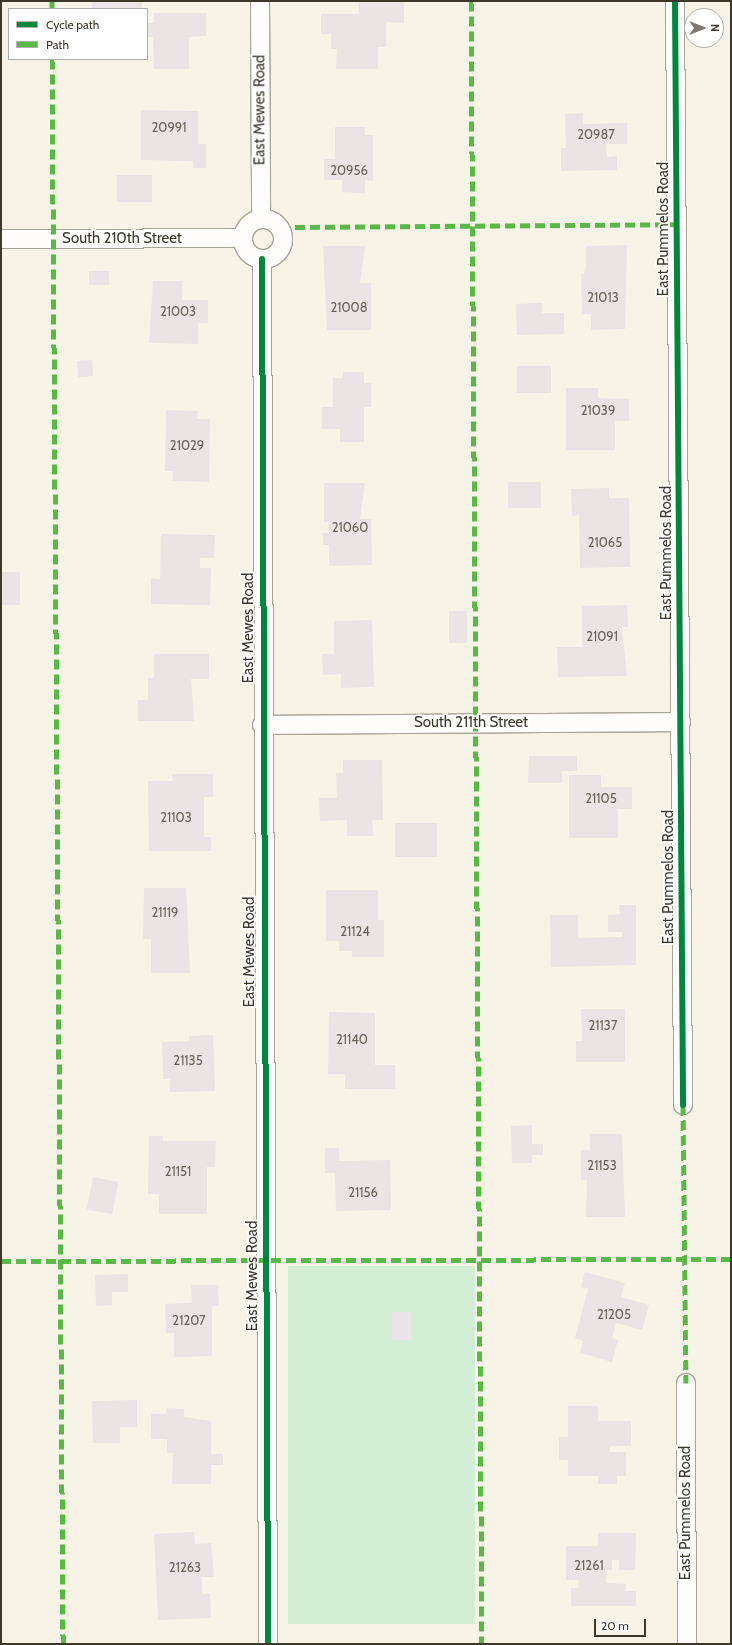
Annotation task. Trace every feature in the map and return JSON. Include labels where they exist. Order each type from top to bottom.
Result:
[{"type":"street","name":"East Mewes Road","points":[[260,1],[261,218]]},
{"type":"street","name":"East Pummelos Road","points":[[676,1],[683,1105]]},
{"type":"street","points":[[261,218],[278,226],[283,238],[279,251],[262,259],[248,253],[242,238],[246,227],[261,218]]},
{"type":"street","name":"South 210th Street","points":[[1,239],[242,238]]},
{"type":"street","name":"East Mewes Road","points":[[262,259],[262,725],[268,1644]]},
{"type":"street","name":"South 211th Street","points":[[262,725],[681,722]]},
{"type":"street","name":"East Pummelos Road","points":[[686,1383],[687,1644]]},
{"type":"green space","points":[[288,1266],[475,1266],[475,1624],[288,1624]]},
{"type":"building","points":[[92,1],[142,1],[142,8],[92,8]]},
{"type":"building","points":[[359,1],[404,1],[404,23],[386,22],[386,47],[378,47],[378,69],[336,69],[337,49],[331,49],[331,34],[321,34],[321,14],[359,14]]},
{"type":"building","points":[[154,13],[206,13],[206,36],[189,37],[189,69],[154,69],[153,37],[148,37],[148,23],[154,23]]},
{"type":"building","points":[[141,110],[198,111],[198,144],[206,144],[206,168],[193,168],[193,161],[141,160]]},
{"type":"building","points":[[583,113],[583,124],[627,123],[627,144],[606,144],[607,157],[617,156],[617,170],[561,171],[561,148],[566,148],[565,114]]},
{"type":"building","points":[[335,127],[365,127],[365,135],[373,135],[373,181],[365,180],[365,193],[342,192],[342,180],[324,180],[324,159],[335,159]]},
{"type":"building","points":[[117,175],[152,175],[152,202],[117,202]]},
{"type":"building","points":[[627,245],[625,329],[591,330],[591,314],[582,314],[581,274],[584,274],[586,266],[586,246]]},
{"type":"building","points":[[323,246],[365,246],[360,283],[371,283],[371,330],[327,330]]},
{"type":"building","points":[[89,271],[109,271],[109,285],[89,285]]},
{"type":"building","points":[[153,281],[182,281],[182,300],[208,300],[208,323],[198,323],[198,344],[149,343]]},
{"type":"building","points":[[542,303],[542,313],[564,313],[564,334],[517,335],[516,304]]},
{"type":"building","points":[[92,360],[93,376],[78,377],[77,361]]},
{"type":"building","points":[[517,366],[551,366],[551,393],[517,393]]},
{"type":"building","points":[[343,372],[364,372],[364,383],[371,383],[371,407],[364,407],[364,442],[340,442],[340,429],[322,429],[322,407],[333,407],[333,378],[343,378]]},
{"type":"building","points":[[566,388],[598,388],[598,398],[629,399],[629,421],[615,421],[615,450],[566,450]]},
{"type":"building","points":[[166,410],[198,411],[197,419],[210,419],[209,482],[173,481],[173,471],[165,471]]},
{"type":"building","points":[[508,482],[541,482],[541,508],[508,508]]},
{"type":"building","points":[[324,483],[365,483],[360,519],[371,519],[372,565],[329,566],[329,545],[323,545],[323,533],[329,533],[329,522],[324,522]]},
{"type":"building","points":[[609,488],[609,498],[629,498],[630,567],[580,568],[579,515],[572,516],[571,489]]},
{"type":"building","points":[[161,534],[215,535],[214,558],[200,558],[200,568],[211,568],[210,605],[151,604],[151,578],[160,579]]},
{"type":"building","points":[[1,572],[20,572],[20,605],[1,605]]},
{"type":"building","points":[[627,605],[628,627],[622,627],[627,676],[558,677],[557,647],[582,647],[582,606]]},
{"type":"building","points":[[449,611],[467,611],[467,643],[449,643]]},
{"type":"building","points":[[372,620],[374,687],[341,688],[341,674],[323,675],[322,654],[334,654],[334,621]]},
{"type":"building","points":[[154,654],[209,654],[209,679],[191,679],[194,721],[138,721],[138,700],[148,700],[148,678],[154,678]]},
{"type":"building","points":[[529,756],[577,756],[577,771],[562,771],[562,783],[528,783]]},
{"type":"building","points":[[343,760],[382,760],[383,820],[372,820],[373,836],[347,836],[347,820],[320,821],[319,798],[337,798],[336,773],[343,773]]},
{"type":"building","points":[[172,774],[213,774],[213,797],[204,797],[204,837],[211,837],[211,851],[149,851],[148,781],[173,781]]},
{"type":"building","points":[[569,775],[601,775],[601,787],[632,787],[632,809],[618,809],[618,838],[569,838]]},
{"type":"building","points":[[395,823],[437,823],[437,857],[395,857]]},
{"type":"building","points":[[144,888],[186,888],[190,973],[151,973],[151,939],[143,939]]},
{"type":"building","points":[[326,890],[378,890],[378,920],[384,920],[384,957],[352,957],[352,951],[339,951],[339,941],[326,941]]},
{"type":"building","points":[[619,905],[636,905],[636,965],[551,967],[550,915],[578,915],[578,938],[622,937],[622,932],[608,932],[608,915],[620,914]]},
{"type":"building","points":[[581,1009],[625,1009],[625,1062],[576,1062],[576,1041],[582,1041]]},
{"type":"building","points":[[329,1012],[375,1013],[375,1065],[395,1065],[395,1089],[345,1089],[345,1074],[328,1074]]},
{"type":"building","points":[[213,1035],[215,1091],[170,1092],[170,1079],[163,1079],[162,1042],[189,1041],[189,1036]]},
{"type":"building","points":[[532,1125],[532,1144],[543,1144],[543,1155],[532,1155],[532,1163],[512,1163],[511,1126]]},
{"type":"building","points":[[590,1134],[622,1134],[625,1217],[586,1217],[587,1180],[581,1180],[581,1150],[590,1150]]},
{"type":"building","points":[[149,1136],[163,1136],[163,1141],[216,1141],[215,1167],[207,1167],[207,1214],[159,1214],[159,1194],[148,1194]]},
{"type":"building","points":[[325,1148],[339,1148],[339,1161],[390,1160],[391,1210],[336,1211],[335,1173],[325,1173]]},
{"type":"building","points":[[93,1177],[119,1182],[112,1214],[87,1209]]},
{"type":"building","points":[[585,1272],[625,1283],[621,1297],[649,1305],[642,1330],[616,1323],[612,1338],[618,1340],[612,1362],[580,1353],[583,1341],[575,1338],[588,1289],[581,1287]]},
{"type":"building","points":[[128,1274],[128,1292],[112,1292],[112,1305],[96,1306],[95,1275]]},
{"type":"building","points":[[191,1285],[218,1285],[219,1306],[212,1306],[212,1356],[174,1357],[174,1333],[166,1333],[165,1304],[192,1303]]},
{"type":"building","points":[[392,1312],[411,1312],[411,1340],[392,1340]]},
{"type":"building","points":[[137,1400],[137,1427],[120,1427],[120,1443],[93,1443],[92,1401]]},
{"type":"building","points":[[568,1406],[598,1406],[598,1421],[631,1421],[631,1446],[610,1446],[610,1452],[626,1452],[626,1476],[617,1476],[617,1484],[598,1484],[598,1476],[568,1476],[568,1460],[559,1460],[559,1437],[568,1437]]},
{"type":"building","points":[[167,1408],[184,1409],[184,1417],[211,1421],[211,1454],[223,1454],[223,1465],[211,1465],[211,1484],[172,1484],[173,1453],[167,1453],[167,1439],[151,1439],[151,1414],[166,1414]]},
{"type":"building","points":[[194,1532],[195,1544],[211,1543],[214,1577],[202,1577],[202,1594],[210,1593],[211,1618],[158,1620],[154,1534]]},
{"type":"building","points":[[598,1533],[636,1533],[635,1570],[619,1570],[619,1560],[612,1560],[612,1570],[607,1570],[606,1583],[626,1584],[626,1591],[636,1591],[636,1606],[571,1606],[571,1588],[578,1588],[579,1580],[566,1580],[566,1546],[598,1546]]},
{"type":"marked path","points":[[52,1],[52,8]]},
{"type":"marked path","points":[[471,1],[482,1644]]},
{"type":"marked path","points":[[52,60],[63,1644]]},
{"type":"marked path","points":[[295,227],[677,224]]},
{"type":"marked path","points":[[683,1105],[686,1383]]},
{"type":"marked path","points":[[1,1261],[731,1259]]},
{"type":"cycle path","points":[[675,1],[683,1105]]},
{"type":"cycle path","points":[[262,259],[268,1644]]}]
